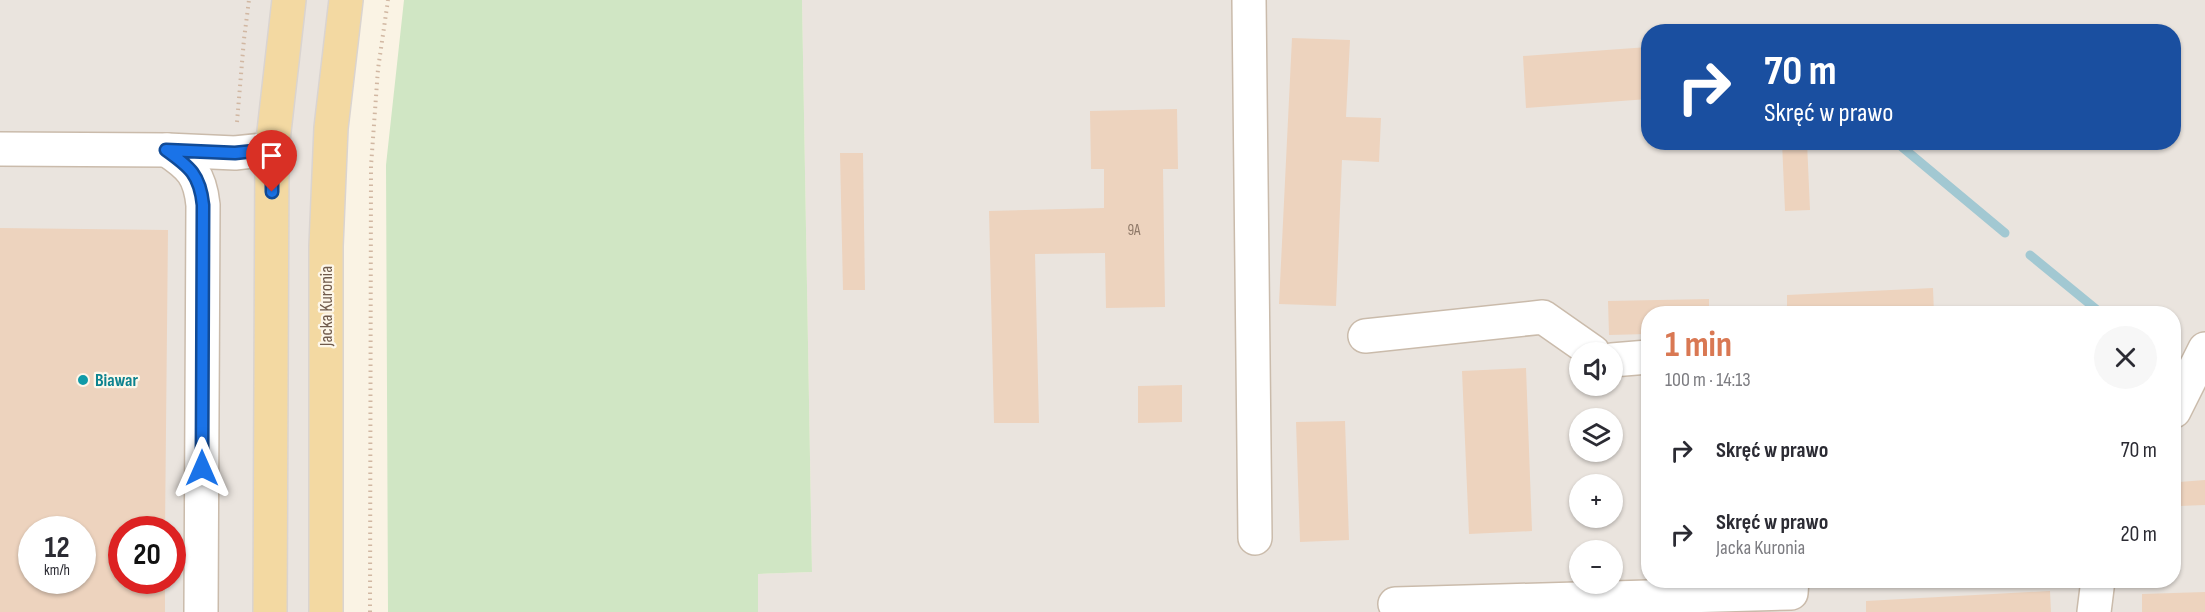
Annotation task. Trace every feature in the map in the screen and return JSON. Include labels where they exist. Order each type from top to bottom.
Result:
[{"type":"main road","points":[[270,612],[272,149],[289,0]]},
{"type":"main road","name":"Jacka Kuronia","points":[[326,612],[326,246],[331,128],[346,0]]},
{"type":"street","points":[[1249,0],[1255,537]]},
{"type":"street","points":[[0,149],[166,150],[235,153],[272,149]]},
{"type":"street","points":[[166,150],[189,166],[201,187],[203,205],[201,612]]},
{"type":"street","points":[[1365,336],[1543,317],[1579,342]]},
{"type":"street","points":[[2181,397],[2205,349]]},
{"type":"street","points":[[1623,359],[1641,358]]},
{"type":"street","points":[[1395,604],[1791,593],[1791,588]]},
{"type":"street","points":[[2094,612],[2097,588]]},
{"type":"path","points":[[370,612],[371,166],[378,69],[388,0]]},
{"type":"shaded area","points":[[0,0],[344,0],[322,612],[0,612]]},
{"type":"shaded area","points":[[802,0],[2205,0],[2205,612],[758,612],[757,574],[812,572]]},
{"type":"green space","points":[[404,0],[802,0],[812,572],[758,574],[758,612],[388,612],[386,165]]},
{"type":"building","points":[[1292,38],[1350,40],[1346,117],[1381,118],[1379,162],[1342,160],[1336,306],[1279,304]]},
{"type":"building","points":[[1641,48],[1641,100],[1526,108],[1523,56]]},
{"type":"building","points":[[1177,109],[1178,169],[1163,169],[1165,307],[1106,308],[1105,253],[1035,254],[1039,423],[994,423],[989,211],[1104,208],[1104,169],[1091,169],[1090,111]]},
{"type":"building","points":[[1782,150],[1807,150],[1810,210],[1785,211]]},
{"type":"building","points":[[840,153],[863,153],[865,290],[843,290]]},
{"type":"building","name":"Biawar","points":[[0,228],[168,230],[165,516],[108,516],[108,594],[165,594],[165,612],[0,612]]},
{"type":"building","points":[[1933,288],[1934,306],[1787,306],[1787,295]]},
{"type":"building","points":[[1709,299],[1709,306],[1641,306],[1641,334],[1609,335],[1608,301]]},
{"type":"building","points":[[1526,368],[1532,531],[1469,534],[1462,371]]},
{"type":"building","points":[[1182,385],[1182,422],[1138,423],[1138,386]]},
{"type":"building","points":[[1345,421],[1349,540],[1300,542],[1296,422]]},
{"type":"building","points":[[2205,480],[2205,505],[2181,506],[2181,482]]},
{"type":"building","points":[[2050,591],[2051,612],[1866,612],[1866,601]]},
{"type":"building","points":[[2205,592],[2205,612],[2142,612],[2142,594]]},
{"type":"waterway","points":[[1906,150],[2005,233]]},
{"type":"waterway","points":[[2030,255],[2092,306]]},
{"type":"place","name":"Biawar","points":[[83,380]]},
{"type":"route","points":[[202,468],[203,205],[201,187],[189,166],[166,150],[235,153],[272,149],[272,192]]}]
